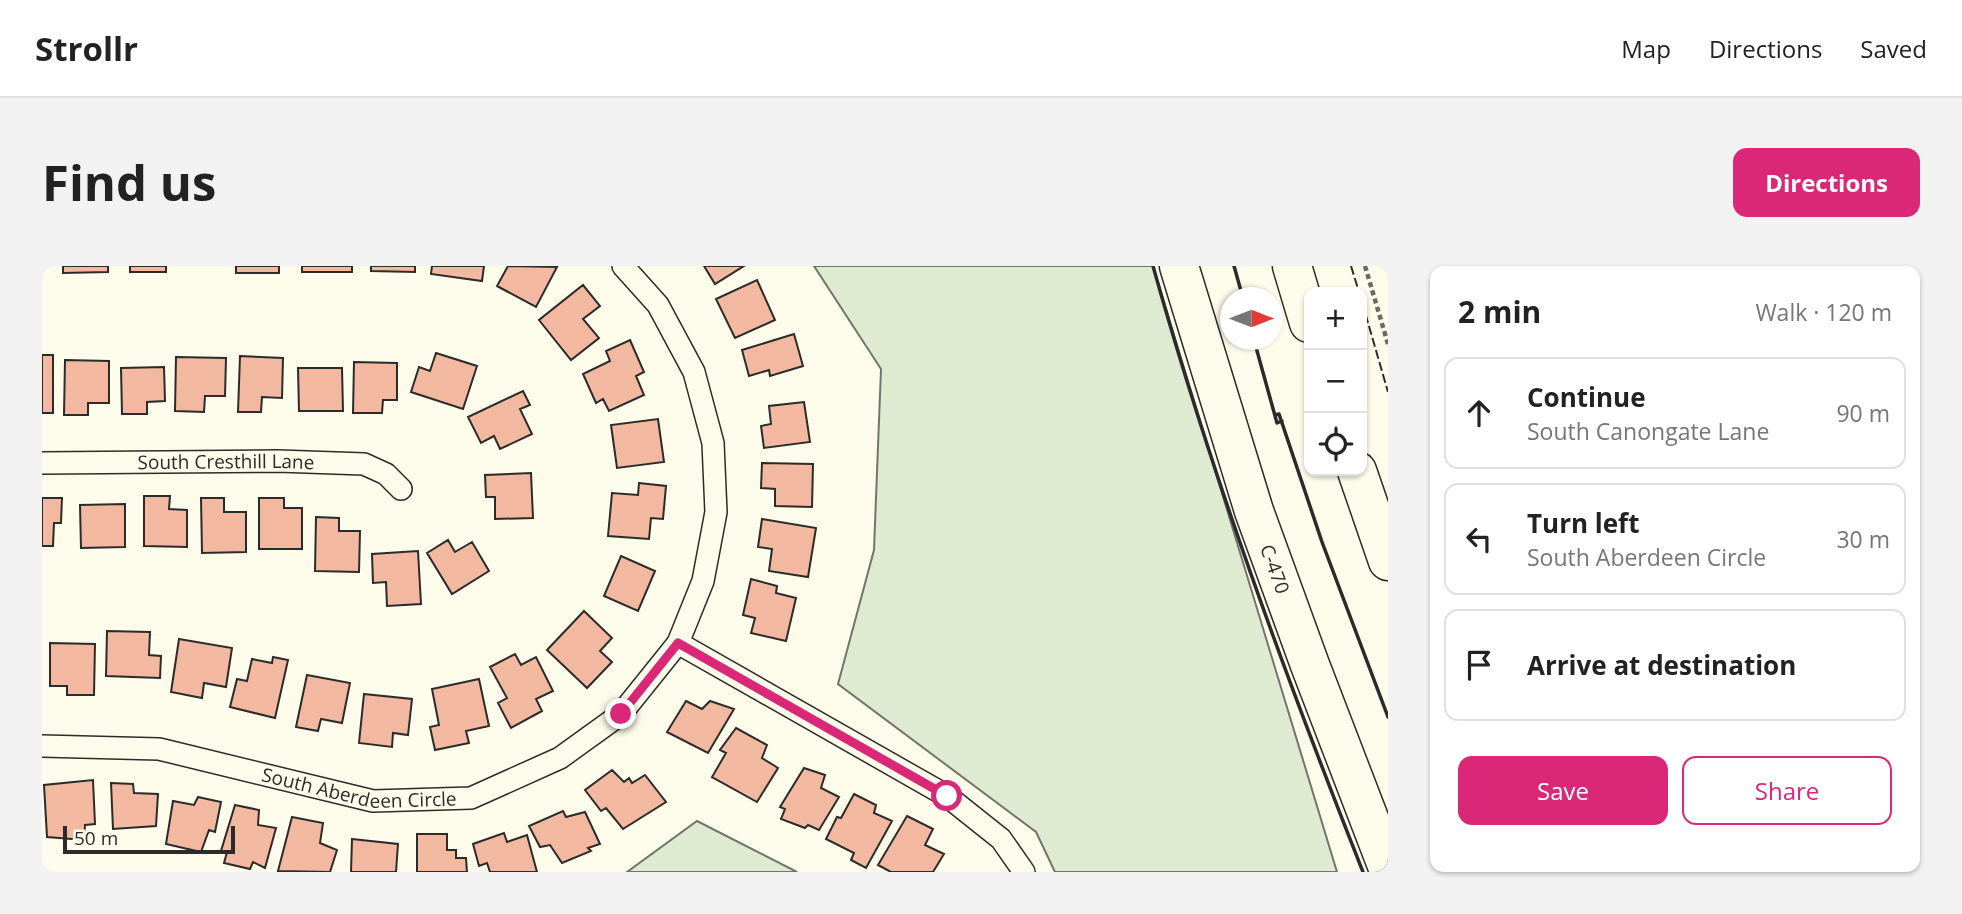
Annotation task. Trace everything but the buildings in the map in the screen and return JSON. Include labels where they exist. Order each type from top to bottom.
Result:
[{"type":"highway","name":"C-470","points":[[1178,266],[1254,511],[1388,868]]},
{"type":"highway","points":[[1292,266],[1304,306]]},
{"type":"highway","points":[[1359,476],[1388,561]]},
{"type":"street","name":"South Aberdeen Circle","points":[[42,746],[159,749],[373,801],[471,797],[559,758],[621,714],[678,643],[703,580],[716,512],[713,443],[694,372],[658,305],[623,266]]},
{"type":"street","name":"South Cresthill Lane","points":[[42,463],[278,461],[363,464],[386,474],[401,489]]},
{"type":"street","points":[[678,643],[947,796],[1001,839],[1024,872]]},
{"type":"path","points":[[1366,266],[1388,344]]},
{"type":"green space","points":[[814,266],[1153,266],[1337,872],[1055,872],[1036,832],[838,684],[874,550],[881,369]]},
{"type":"green space","points":[[697,821],[797,872],[627,872]]},
{"type":"fence","points":[[1351,266],[1357,287]]},
{"type":"fence","points":[[1367,319],[1388,392]]},
{"type":"wall","points":[[1153,266],[1199,420],[1250,572],[1363,872]]},
{"type":"wall","points":[[1234,266],[1240,287]]},
{"type":"wall","points":[[1257,350],[1277,423],[1282,421]]},
{"type":"wall","points":[[1275,415],[1279,414],[1322,542],[1388,717]]},
{"type":"route","points":[[621,714],[678,643],[947,796]]}]
